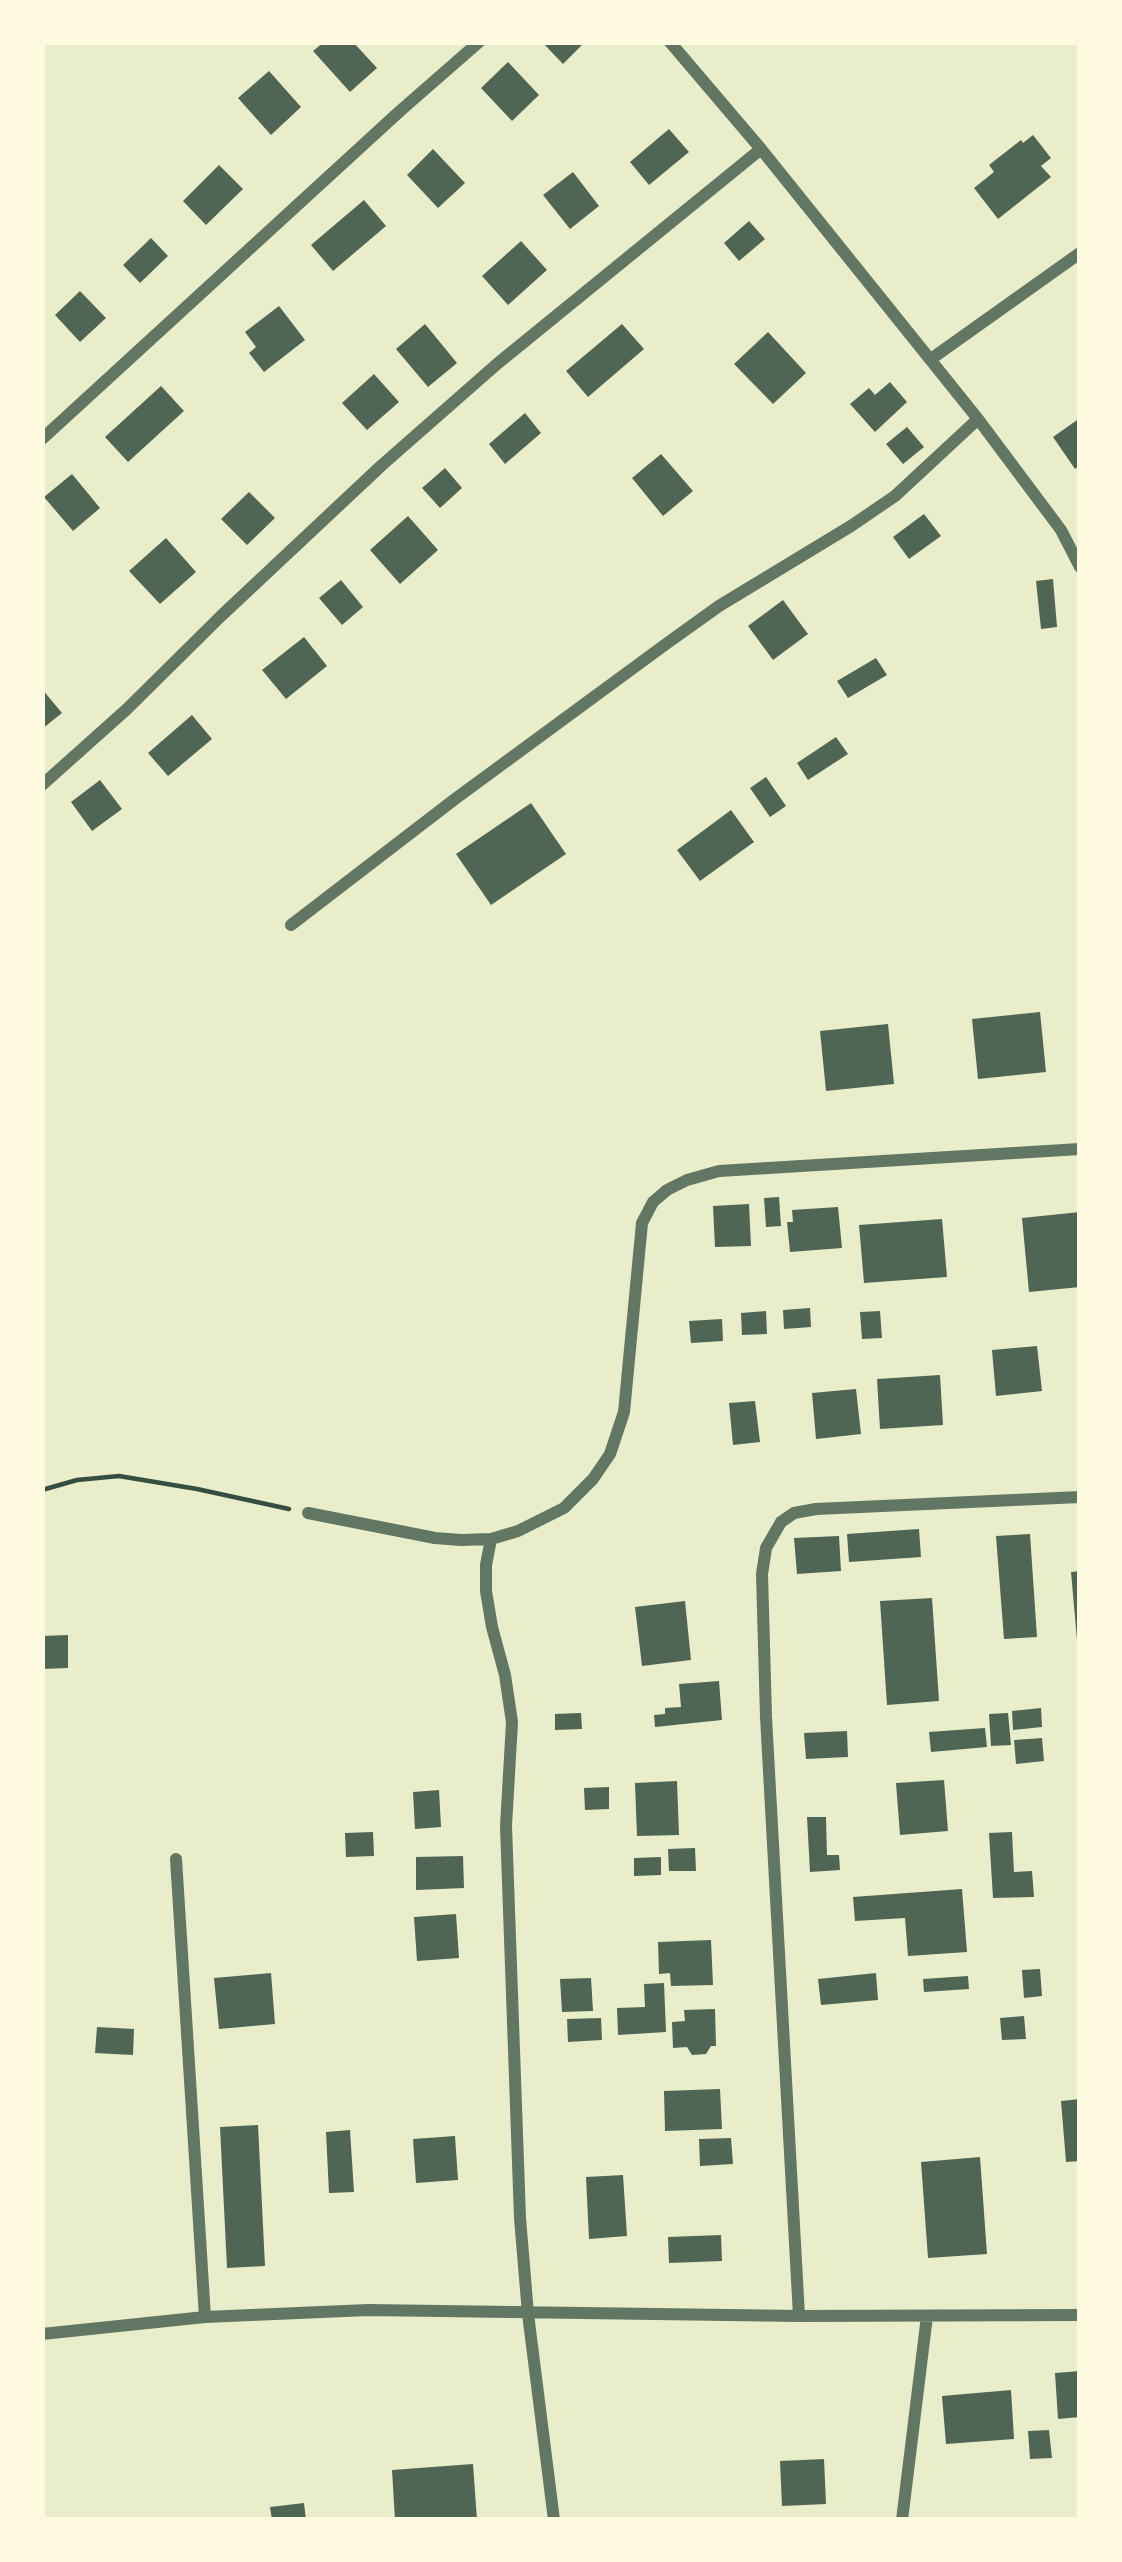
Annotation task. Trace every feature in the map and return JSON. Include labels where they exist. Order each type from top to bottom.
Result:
[{"type":"street","points":[[42,439],[479,42]]},
{"type":"street","points":[[670,42],[978,419],[1061,530],[1080,567]]},
{"type":"street","points":[[42,785],[497,364],[761,149]]},
{"type":"street","points":[[931,359],[1080,253]]},
{"type":"street","points":[[291,925],[701,619],[895,496],[978,419]]},
{"type":"street","points":[[308,1513],[435,1538],[491,1539],[518,1532],[564,1508],[610,1454],[624,1412],[642,1223],[653,1202],[687,1180],[718,1171],[1080,1149]]},
{"type":"street","points":[[800,2316],[766,1717],[762,1574],[766,1548],[781,1522],[794,1513],[816,1509],[1080,1497]]},
{"type":"street","points":[[491,1539],[486,1591],[512,1722],[506,1826],[520,2218],[554,2520]]},
{"type":"street","points":[[176,1859],[205,2317]]},
{"type":"street","points":[[42,2334],[205,2317],[368,2310],[1080,2315]]},
{"type":"street","points":[[902,2520],[927,2316]]},
{"type":"path","points":[[42,1490],[119,1476],[308,1513]]},
{"type":"building","points":[[324,42],[353,42],[377,68],[350,92],[313,51]]},
{"type":"building","points":[[542,42],[585,42],[563,64]]},
{"type":"building","points":[[508,62],[539,95],[512,121],[481,88]]},
{"type":"building","points":[[269,71],[301,107],[271,135],[238,98]]},
{"type":"building","points":[[669,129],[689,152],[649,185],[630,162]]},
{"type":"building","points":[[1033,135],[1051,158],[1041,166],[1051,177],[998,219],[974,188],[994,172],[989,165]]},
{"type":"building","points":[[433,149],[465,183],[438,208],[407,175]]},
{"type":"building","points":[[219,165],[243,189],[206,225],[183,201]]},
{"type":"building","points":[[573,172],[599,206],[570,229],[543,195]]},
{"type":"building","points":[[364,200],[386,226],[333,271],[311,245]]},
{"type":"building","points":[[749,221],[765,239],[739,261],[724,243]]},
{"type":"building","points":[[151,238],[168,256],[140,283],[123,265]]},
{"type":"building","points":[[521,241],[547,270],[508,305],[482,276]]},
{"type":"building","points":[[80,291],[106,318],[80,342],[55,315]]},
{"type":"building","points":[[279,306],[305,340],[264,372],[249,353],[256,347],[245,332]]},
{"type":"building","points":[[425,324],[457,363],[428,387],[396,349]]},
{"type":"building","points":[[622,324],[644,349],[588,397],[566,371]]},
{"type":"building","points":[[768,332],[806,373],[773,404],[734,364]]},
{"type":"building","points":[[374,374],[399,402],[367,430],[342,403]]},
{"type":"building","points":[[890,382],[907,402],[875,432],[850,404],[869,388],[875,395]]},
{"type":"building","points":[[161,386],[184,411],[128,462],[105,437]]},
{"type":"building","points":[[525,413],[541,433],[505,464],[489,444]]},
{"type":"building","points":[[1080,418],[1080,465],[1075,469],[1053,437]]},
{"type":"building","points":[[907,427],[924,447],[903,464],[886,444]]},
{"type":"building","points":[[661,454],[693,491],[663,516],[632,478]]},
{"type":"building","points":[[445,468],[462,488],[440,508],[422,488]]},
{"type":"building","points":[[72,474],[100,508],[73,531],[44,497]]},
{"type":"building","points":[[249,492],[275,518],[247,545],[221,519]]},
{"type":"building","points":[[924,514],[941,536],[909,559],[893,537]]},
{"type":"building","points":[[408,516],[438,550],[400,584],[370,550]]},
{"type":"building","points":[[166,538],[196,572],[160,604],[129,571]]},
{"type":"building","points":[[1053,579],[1057,627],[1041,629],[1036,581]]},
{"type":"building","points":[[341,580],[363,607],[342,625],[319,598]]},
{"type":"building","points":[[783,600],[808,634],[773,660],[748,626]]},
{"type":"building","points":[[304,637],[327,666],[286,699],[262,670]]},
{"type":"building","points":[[876,658],[887,675],[848,698],[837,681]]},
{"type":"building","points":[[42,689],[62,713],[42,729]]},
{"type":"building","points":[[192,715],[212,739],[168,776],[148,753]]},
{"type":"building","points":[[836,737],[848,754],[808,780],[797,763]]},
{"type":"building","points":[[766,777],[786,806],[770,817],[750,788]]},
{"type":"building","points":[[100,780],[122,809],[92,831],[71,802]]},
{"type":"building","points":[[531,803],[566,854],[491,905],[456,854]]},
{"type":"building","points":[[731,810],[754,842],[700,881],[677,850]]},
{"type":"building","points":[[1040,1012],[1046,1072],[978,1079],[972,1019]]},
{"type":"building","points":[[888,1024],[894,1084],[826,1091],[820,1031]]},
{"type":"building","points":[[779,1197],[781,1226],[766,1227],[764,1198]]},
{"type":"building","points":[[749,1204],[751,1246],[715,1247],[713,1206]]},
{"type":"building","points":[[838,1207],[842,1248],[790,1252],[787,1222],[793,1222],[792,1210]]},
{"type":"building","points":[[1080,1212],[1080,1287],[1029,1292],[1022,1218]]},
{"type":"building","points":[[942,1219],[947,1277],[864,1283],[859,1225]]},
{"type":"building","points":[[810,1308],[811,1327],[784,1329],[783,1310]]},
{"type":"building","points":[[766,1311],[767,1334],[742,1335],[741,1313]]},
{"type":"building","points":[[880,1311],[882,1338],[862,1339],[860,1312]]},
{"type":"building","points":[[722,1319],[723,1341],[691,1343],[689,1321]]},
{"type":"building","points":[[1037,1346],[1042,1391],[996,1396],[992,1350]]},
{"type":"building","points":[[940,1375],[943,1425],[880,1429],[877,1379]]},
{"type":"building","points":[[856,1389],[861,1434],[816,1439],[812,1393]]},
{"type":"building","points":[[755,1401],[760,1442],[733,1445],[729,1403]]},
{"type":"building","points":[[919,1529],[921,1557],[849,1562],[847,1534]]},
{"type":"building","points":[[1030,1534],[1037,1637],[1004,1639],[996,1536]]},
{"type":"building","points":[[839,1536],[841,1571],[797,1574],[794,1538]]},
{"type":"building","points":[[1080,1571],[1080,1640],[1077,1640],[1071,1572]]},
{"type":"building","points":[[932,1598],[939,1701],[887,1705],[880,1601]]},
{"type":"building","points":[[685,1601],[691,1660],[642,1666],[635,1607]]},
{"type":"building","points":[[68,1635],[68,1668],[42,1669],[42,1636]]},
{"type":"building","points":[[719,1681],[722,1720],[655,1727],[654,1715],[681,1707],[679,1684]]},
{"type":"building","points":[[1041,1708],[1042,1727],[1013,1730],[1012,1711]]},
{"type":"building","points":[[581,1713],[582,1729],[555,1730],[555,1714]]},
{"type":"building","points":[[1008,1713],[1011,1745],[991,1746],[989,1714]]},
{"type":"building","points":[[985,1728],[987,1747],[931,1752],[929,1732]]},
{"type":"building","points":[[847,1731],[848,1757],[806,1759],[804,1733]]},
{"type":"building","points":[[1042,1738],[1044,1761],[1016,1764],[1014,1740]]},
{"type":"building","points":[[944,1780],[948,1831],[900,1835],[896,1783]]},
{"type":"building","points":[[677,1781],[679,1835],[637,1836],[635,1783]]},
{"type":"building","points":[[609,1787],[609,1809],[585,1810],[584,1788]]},
{"type":"building","points":[[439,1790],[441,1827],[415,1829],[413,1792]]},
{"type":"building","points":[[807,1817],[826,1817],[827,1855],[839,1855],[840,1870],[810,1872]]},
{"type":"building","points":[[373,1832],[374,1856],[346,1857],[345,1833]]},
{"type":"building","points":[[1012,1832],[1014,1872],[1032,1871],[1034,1897],[993,1898],[989,1833]]},
{"type":"building","points":[[695,1848],[696,1871],[669,1871],[668,1849]]},
{"type":"building","points":[[463,1856],[464,1888],[416,1890],[416,1857]]},
{"type":"building","points":[[661,1857],[661,1875],[634,1876],[634,1858]]},
{"type":"building","points":[[962,1889],[967,1952],[908,1956],[905,1918],[855,1921],[853,1897]]},
{"type":"building","points":[[456,1914],[459,1958],[417,1961],[414,1917]]},
{"type":"building","points":[[711,1940],[713,1985],[671,1986],[670,1973],[659,1974],[658,1942]]},
{"type":"building","points":[[1040,1969],[1042,1996],[1024,1998],[1022,1970]]},
{"type":"building","points":[[271,1973],[275,2024],[219,2029],[214,1978]]},
{"type":"building","points":[[876,1973],[878,2000],[821,2005],[818,1979]]},
{"type":"building","points":[[968,1976],[969,1989],[924,1992],[923,1979]]},
{"type":"building","points":[[591,1978],[593,2011],[562,2012],[560,1979]]},
{"type":"building","points":[[664,1983],[666,2032],[618,2035],[617,2008],[645,2007],[644,1984]]},
{"type":"building","points":[[715,2009],[716,2046],[706,2054],[692,2055],[687,2047],[673,2048],[672,2022],[685,2021],[684,2010]]},
{"type":"building","points":[[1024,2016],[1026,2039],[1002,2040],[1000,2018]]},
{"type":"building","points":[[601,2018],[602,2040],[568,2042],[567,2019]]},
{"type":"building","points":[[97,2027],[134,2029],[133,2055],[95,2053]]},
{"type":"building","points":[[720,2089],[722,2129],[665,2131],[664,2091]]},
{"type":"building","points":[[1080,2099],[1080,2161],[1066,2162],[1061,2101]]},
{"type":"building","points":[[258,2125],[265,2266],[227,2268],[220,2127]]},
{"type":"building","points":[[350,2130],[354,2192],[329,2193],[326,2132]]},
{"type":"building","points":[[455,2136],[458,2180],[416,2183],[413,2139]]},
{"type":"building","points":[[731,2138],[733,2164],[700,2166],[699,2139]]},
{"type":"building","points":[[980,2157],[987,2254],[928,2258],[921,2162]]},
{"type":"building","points":[[623,2175],[627,2236],[589,2239],[586,2177]]},
{"type":"building","points":[[721,2235],[722,2261],[669,2263],[668,2237]]},
{"type":"building","points":[[1080,2371],[1080,2417],[1058,2419],[1055,2373]]},
{"type":"building","points":[[1011,2390],[1014,2439],[946,2444],[942,2396]]},
{"type":"building","points":[[1049,2430],[1052,2458],[1030,2459],[1028,2431]]},
{"type":"building","points":[[824,2459],[826,2504],[782,2506],[780,2461]]},
{"type":"building","points":[[473,2464],[477,2520],[395,2520],[392,2470]]},
{"type":"building","points":[[304,2503],[306,2520],[272,2520],[270,2507]]}]
